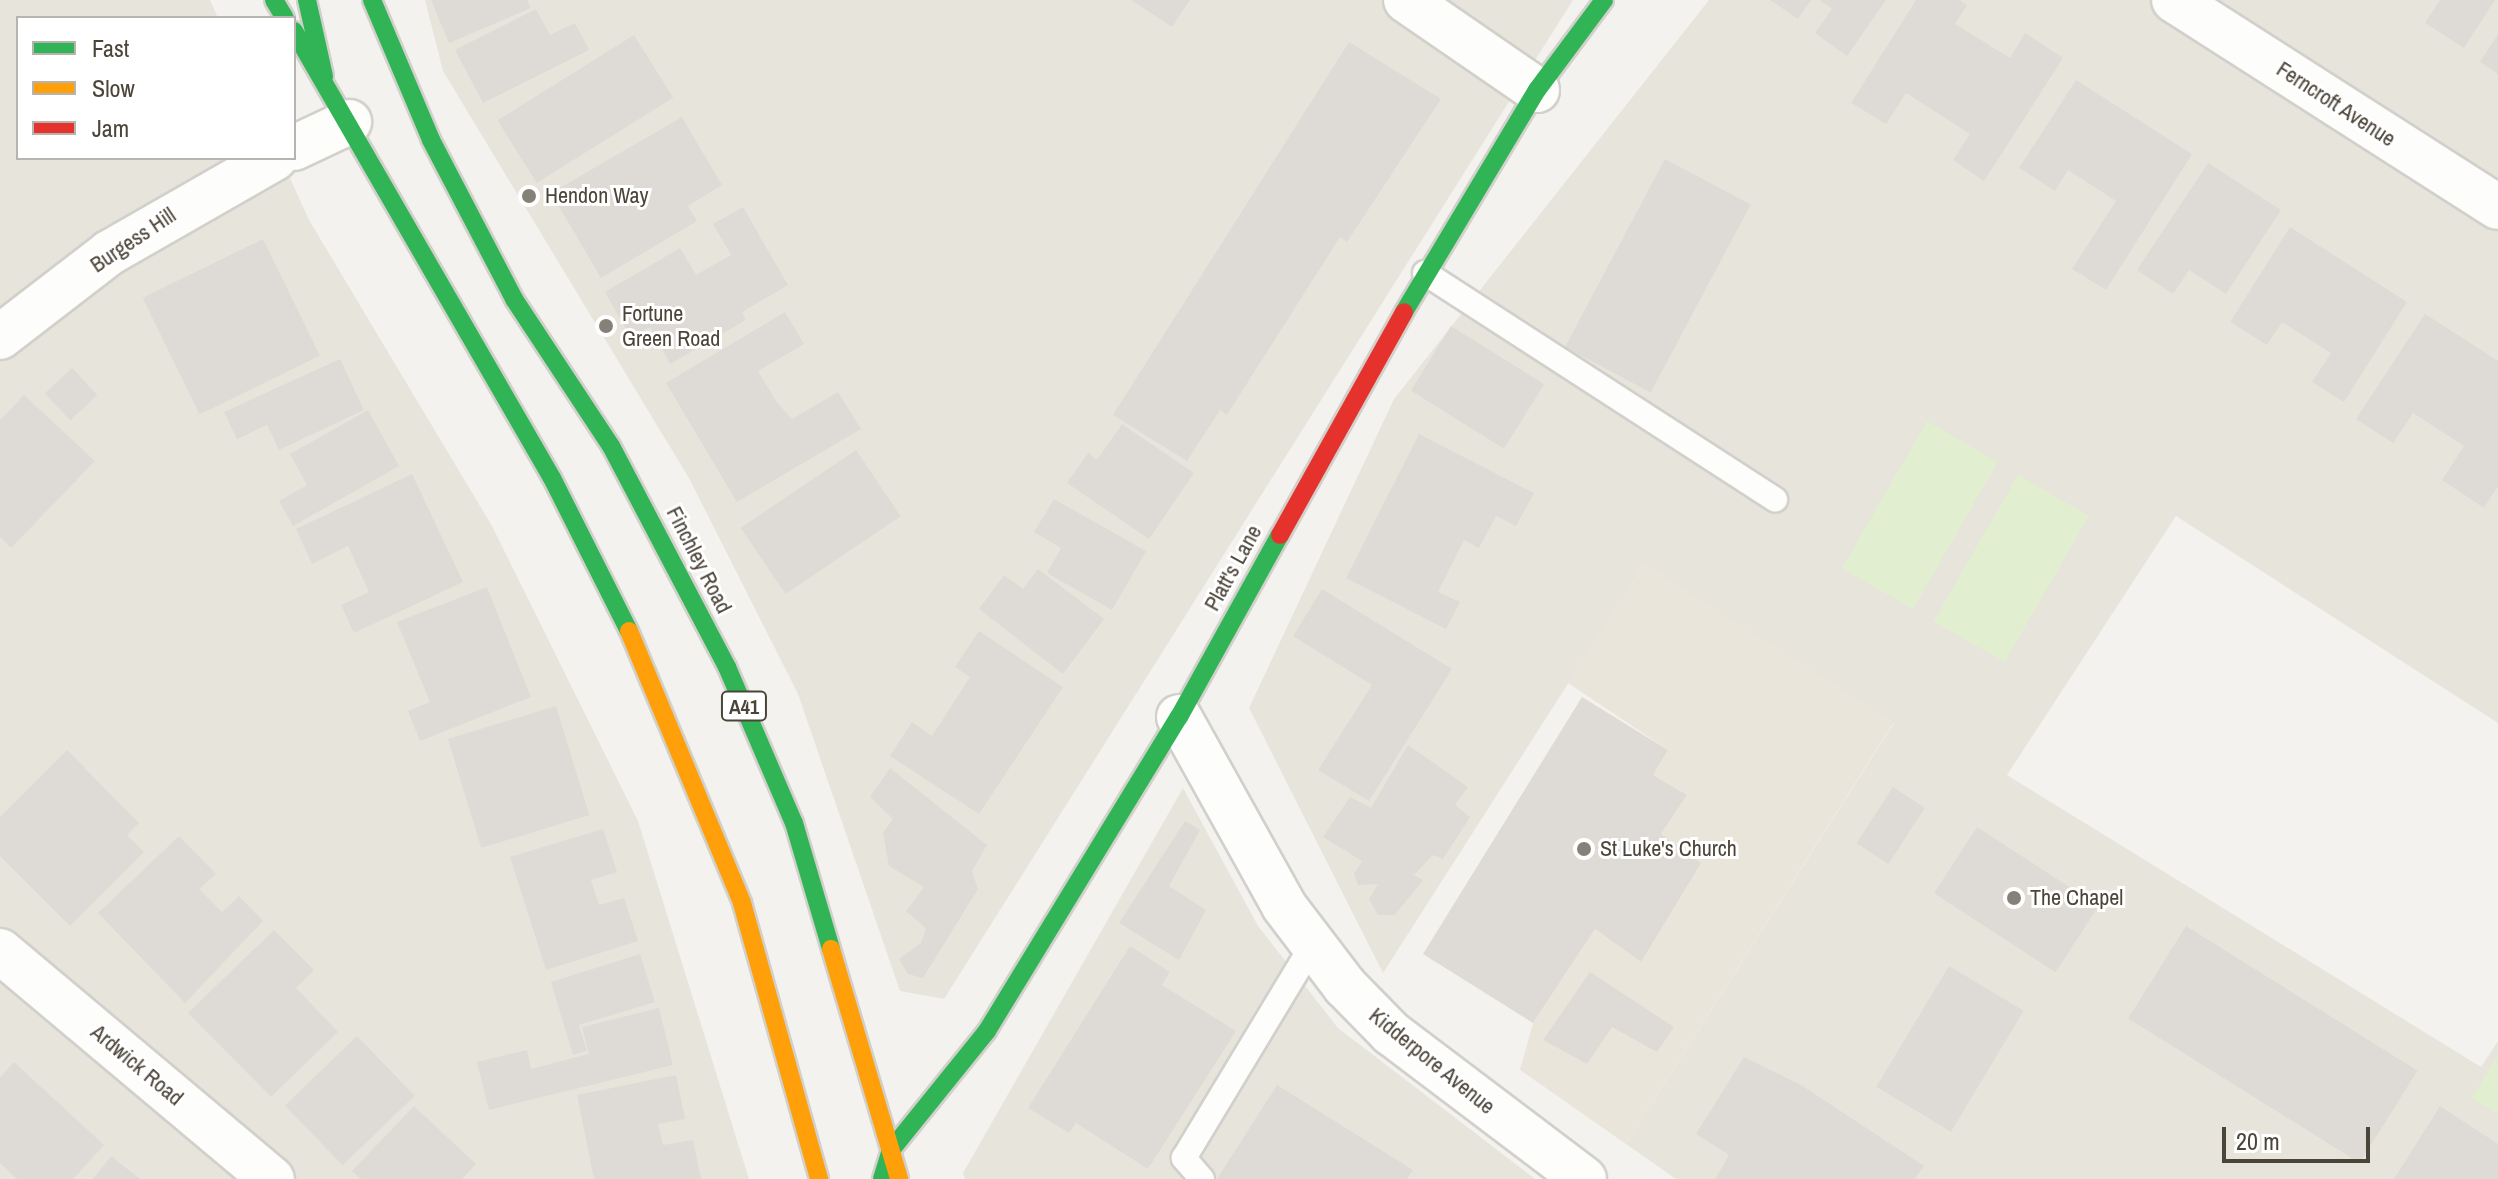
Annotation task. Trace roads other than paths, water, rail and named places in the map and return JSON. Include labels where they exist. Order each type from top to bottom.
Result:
[{"type":"main road","points":[[307,0],[325,78]]},
{"type":"main road","name":"Finchley Road","points":[[372,0],[431,140],[514,299],[611,446],[727,667],[794,823],[899,1179]]},
{"type":"main road","name":"Platt's Lane","points":[[891,1150],[971,1057],[1179,717],[1425,273],[1537,90],[1604,0]]},
{"type":"main road","points":[[296,34],[325,78],[384,195],[552,478],[660,694],[742,903],[819,1179]]},
{"type":"main road","points":[[882,1179],[891,1150]]},
{"type":"street","points":[[1406,0],[1537,90]]},
{"type":"street","name":"Ferncroft Avenue","points":[[2174,0],[2498,207]]},
{"type":"street","points":[[296,147],[349,122]]},
{"type":"street","name":"Burgess Hill","points":[[0,337],[109,253],[272,160]]},
{"type":"street","name":"Kidderpore Avenue","points":[[1179,717],[1284,906],[1391,1033],[1584,1179]]},
{"type":"street","name":"Ardwick Road","points":[[0,951],[272,1179]]},
{"type":"lane","points":[[1425,273],[1775,499]]},
{"type":"lane","points":[[1202,1179],[1184,1158],[1313,944]]},
{"type":"place","name":"Hendon Way","points":[[529,196]]},
{"type":"place","name":"Fortune Green Road","points":[[606,326]]},
{"type":"place","name":"St Luke's Church","points":[[1584,849]]},
{"type":"place","name":"The Chapel","points":[[2014,898]]}]
